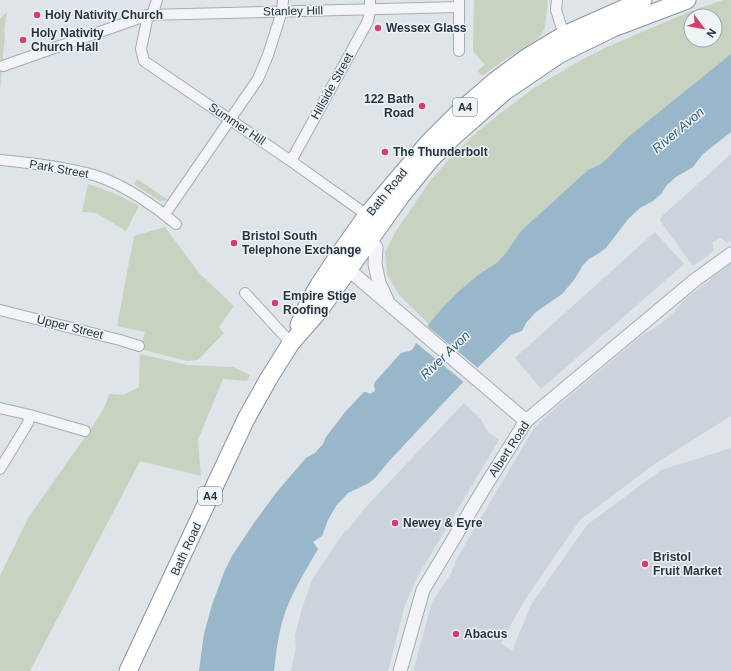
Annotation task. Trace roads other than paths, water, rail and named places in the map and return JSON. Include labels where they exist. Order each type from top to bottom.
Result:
[{"type":"highway","name":"Bath Road","points":[[342,264],[367,215],[428,142],[459,112],[495,81],[526,58],[564,35],[643,0]]},
{"type":"highway","name":"Bath Road","points":[[128,671],[246,419],[269,378],[291,344],[310,300],[401,196],[431,159],[451,139],[504,92],[560,54],[612,28],[687,0]]},
{"type":"highway","name":"Bath Road","points":[[376,247],[382,233],[431,159]]},
{"type":"street","name":"Summer Hill","points":[[157,0],[150,15],[141,49],[144,61],[291,161],[367,215]]},
{"type":"street","points":[[164,214],[258,79],[268,55],[282,12],[282,0]]},
{"type":"street","points":[[557,0],[556,10],[564,35]]},
{"type":"street","name":"Stanley Hill","points":[[3,66],[150,15],[282,12],[370,5],[459,3]]},
{"type":"street","points":[[459,3],[459,51]]},
{"type":"street","name":"Hillside Street","points":[[291,161],[368,21],[370,5]]},
{"type":"street","name":"Park Street","points":[[0,160],[74,170],[98,176],[122,186],[164,214],[176,224]]},
{"type":"street","points":[[376,247],[374,264],[379,283],[388,303]]},
{"type":"street","name":"Albert Road","points":[[400,671],[424,590],[526,421],[695,280],[731,254]]},
{"type":"street","points":[[342,264],[526,421]]},
{"type":"street","points":[[245,293],[291,344]]},
{"type":"street","name":"Upper Street","points":[[0,310],[139,346]]},
{"type":"street","points":[[0,408],[30,414],[86,431]]},
{"type":"street","points":[[0,469],[28,423],[30,414]]},
{"type":"water","name":"River Avon","points":[[731,54],[731,132],[703,154],[693,167],[676,177],[653,201],[640,208],[629,218],[606,248],[589,259],[583,265],[574,280],[562,294],[536,312],[526,323],[522,331],[511,335],[466,379],[375,478],[369,483],[348,493],[336,506],[328,520],[322,536],[313,542],[318,549],[286,610],[278,638],[274,671],[199,671],[204,634],[212,605],[232,556],[276,493],[306,458],[315,453],[323,444],[326,437],[346,411],[364,392],[370,394],[375,391],[375,382],[401,353],[413,349],[418,339],[444,306],[478,275],[498,262],[521,231],[588,170],[601,164],[627,138]]},
{"type":"place","name":"Holy Nativity Church","points":[[37,15]]},
{"type":"place","name":"Wessex Glass","points":[[378,28]]},
{"type":"place","name":"Holy Nativity Church Hall","points":[[23,40]]},
{"type":"place","name":"122 Bath Road","points":[[422,106]]},
{"type":"place","name":"The Thunderbolt","points":[[385,152]]},
{"type":"place","name":"Bristol South Telephone Exchange","points":[[234,243]]},
{"type":"place","name":"Empire Stige Roofing","points":[[275,303]]},
{"type":"place","name":"Newey & Eyre","points":[[395,523]]},
{"type":"place","name":"Bristol Fruit Market","points":[[645,564]]},
{"type":"place","name":"Abacus","points":[[456,634]]}]
